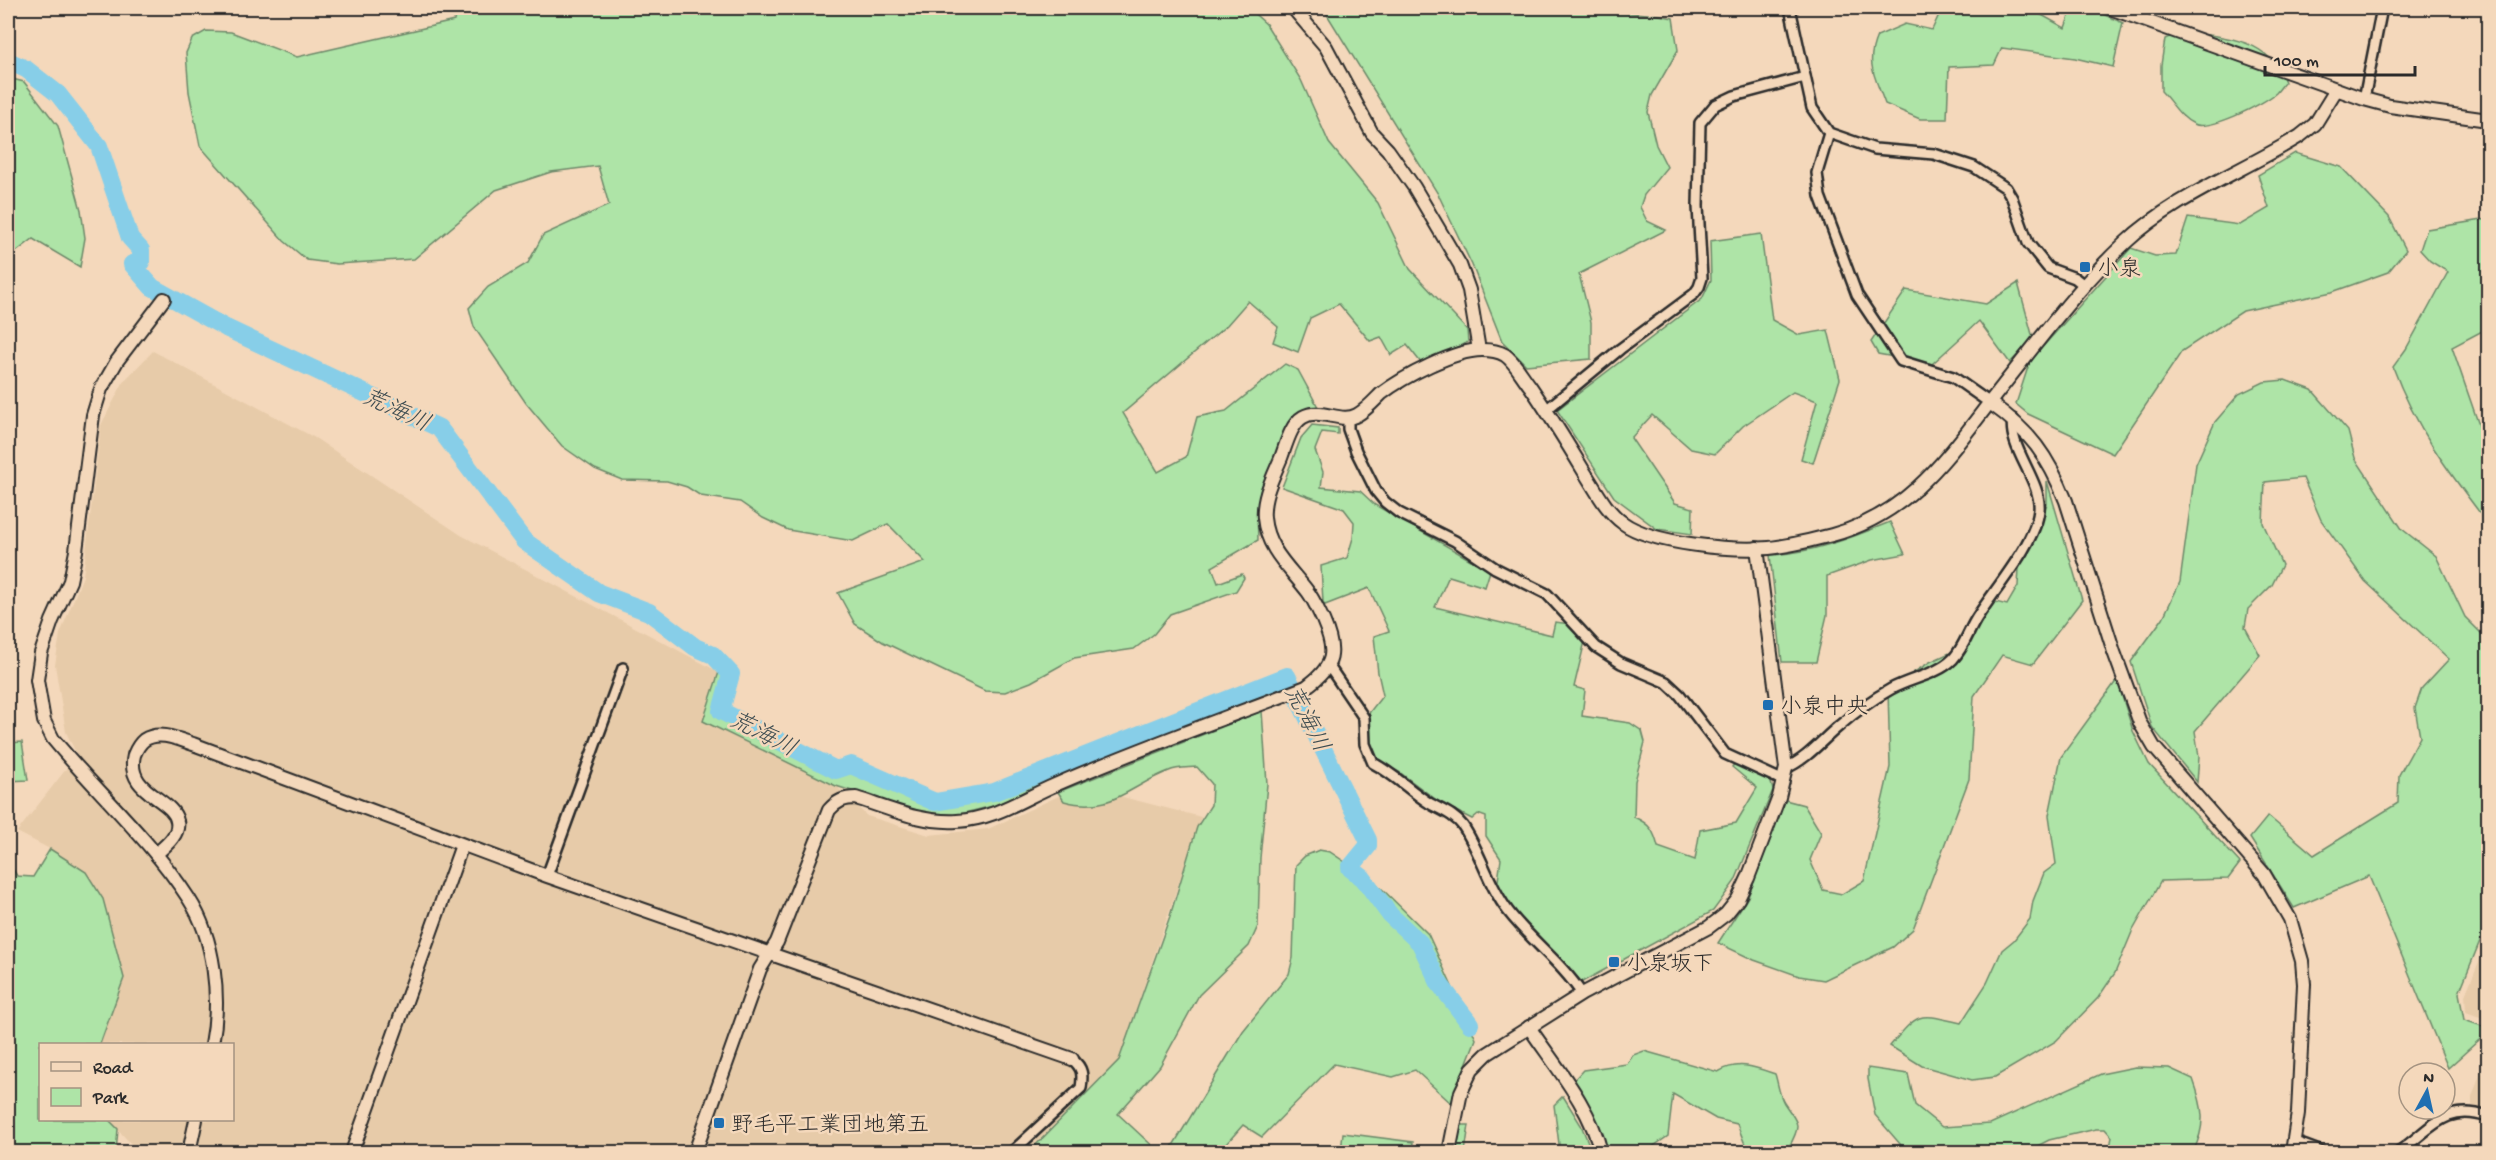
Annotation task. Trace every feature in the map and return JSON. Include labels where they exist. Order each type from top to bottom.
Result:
[{"type":"street","points":[[1293,8],[1326,47],[1372,133],[1388,150],[1419,195],[1460,265],[1469,290],[1479,350]]},
{"type":"street","points":[[1790,8],[1812,108],[1829,133],[1875,149],[1934,154],[1974,167],[2006,188],[2012,198],[2028,243],[2048,268],[2075,278],[2085,286]]},
{"type":"street","points":[[2110,8],[2364,99],[2390,106],[2488,120]]},
{"type":"street","points":[[2364,99],[2382,8]]},
{"type":"street","points":[[1546,410],[1700,287],[1702,278],[1698,149],[1700,123],[1709,110],[1734,96],[1805,77]]},
{"type":"street","points":[[695,1152],[760,969],[777,942],[829,810],[840,801],[856,798],[923,820],[959,821],[989,815],[1004,811],[1054,785],[1306,687],[1320,677],[1332,656],[1330,637],[1311,596],[1274,549],[1266,529],[1263,513],[1268,492],[1298,421],[1312,413],[1348,418],[1357,415],[1399,382],[1428,367],[1479,350],[1504,354],[1514,363],[1546,410],[1608,509],[1626,526],[1639,533],[1692,544],[1757,548],[1834,535],[1880,518],[1922,485],[1948,457],[2038,340],[2109,258],[2150,221],[2201,190],[2300,136],[2315,124],[2336,90]]},
{"type":"street","points":[[1829,133],[1817,173],[1820,196],[1857,295],[1901,361],[1953,377],[2013,419],[2038,445],[2057,479],[2140,723],[2161,755],[2264,874],[2290,919],[2300,954],[2304,984],[2298,1113],[2293,1147],[2322,1152]]},
{"type":"street","points":[[164,299],[117,361],[101,389],[93,415],[76,551],[70,581],[45,642],[37,680],[44,721],[53,739],[156,854],[190,899],[208,945],[217,1008],[212,1043]]},
{"type":"street","points":[[1348,418],[1348,429],[1356,451],[1376,491],[1385,502],[1409,518],[1455,541],[1495,568],[1547,594],[1596,647],[1621,663],[1666,682],[1680,695],[1725,754],[1784,781]]},
{"type":"street","points":[[1786,768],[1798,763],[1840,725],[1867,705],[1892,688],[1932,672],[1951,661],[1965,645],[1976,619],[2030,537],[2039,513],[2039,500],[2018,445],[2012,425],[2013,419]]},
{"type":"street","points":[[1449,1152],[1461,1092],[1472,1069],[1486,1054],[1582,993],[1709,927],[1726,914],[1738,899],[1784,781],[1786,768],[1757,548]]},
{"type":"street","points":[[1328,665],[1364,717],[1365,744],[1373,763],[1391,772],[1428,802],[1457,819],[1494,890],[1508,910],[1527,934],[1571,977],[1582,993]]},
{"type":"street","points":[[547,876],[623,668]]},
{"type":"street","points":[[156,854],[176,833],[178,822],[173,812],[146,790],[138,780],[134,759],[136,749],[143,741],[161,736],[193,744],[547,876],[1072,1059],[1080,1066],[1083,1075],[1081,1088],[1012,1152]]},
{"type":"street","points":[[352,1152],[462,844]]},
{"type":"street","points":[[1529,1027],[1587,1114],[1598,1138],[1601,1152]]},
{"type":"street","points":[[2398,1152],[2429,1126],[2450,1115],[2472,1113],[2488,1117]]},
{"type":"street","points":[[189,1152],[196,1121]]},
{"type":"shaded area","points":[[153,351],[315,438],[461,535],[719,672],[703,721],[836,786],[867,816],[929,835],[988,829],[1080,786],[1201,817],[1119,1060],[1029,1152],[131,1152],[133,1146],[110,1121],[234,1121],[234,1043],[100,1043],[124,978],[115,951],[50,849],[17,832],[77,755],[66,732],[55,665],[60,634],[83,576],[101,425],[124,381]]},
{"type":"shaded area","points":[[2488,940],[2488,1020],[2466,1012],[2465,995]]},
{"type":"shaded area","points":[[2488,1051],[2488,1110],[2472,1105],[2472,1097]]},
{"type":"green space","points":[[457,8],[1248,8],[1266,24],[1301,80],[1329,143],[1378,203],[1410,269],[1467,330],[1468,342],[1422,364],[1407,345],[1391,355],[1381,337],[1370,341],[1339,304],[1310,318],[1298,352],[1273,342],[1278,327],[1248,301],[1227,325],[1123,413],[1158,472],[1186,457],[1197,417],[1226,411],[1285,364],[1298,370],[1318,407],[1303,410],[1292,418],[1261,488],[1257,511],[1258,540],[1212,567],[1218,583],[1242,574],[1244,578],[1236,591],[1170,614],[1154,634],[1134,649],[1074,658],[1031,682],[1005,692],[985,691],[883,642],[855,624],[838,593],[925,562],[888,524],[853,541],[788,530],[763,518],[740,502],[701,496],[687,487],[667,481],[622,480],[595,469],[562,446],[526,403],[474,327],[469,308],[488,287],[528,263],[543,235],[609,205],[598,166],[551,172],[496,190],[414,259],[337,264],[307,260],[284,241],[200,146],[189,92],[186,53],[192,39],[206,31],[231,32],[297,57],[454,21]]},
{"type":"green space","points":[[1323,8],[1604,8],[1608,11],[1673,18],[1678,50],[1652,95],[1648,112],[1656,145],[1667,167],[1644,195],[1640,207],[1647,221],[1666,230],[1579,274],[1591,322],[1591,359],[1526,365],[1502,341],[1472,265],[1438,194]]},
{"type":"green space","points":[[1942,8],[2029,8],[2065,28],[2072,8],[2089,8],[2123,23],[2113,67],[2075,58],[2002,48],[1994,65],[1949,67],[1947,119],[1920,119],[1885,104],[1873,70],[1873,46],[1877,36],[1905,24],[1932,30]]},
{"type":"green space","points":[[2180,32],[2227,38],[2255,47],[2278,67],[2285,82],[2270,98],[2236,116],[2211,124],[2194,124],[2180,113],[2161,91],[2161,65],[2165,39]]},
{"type":"green space","points":[[8,78],[24,82],[58,126],[81,210],[85,238],[80,267],[33,239],[8,258]]},
{"type":"green space","points":[[2295,153],[2341,167],[2389,217],[2406,250],[2388,272],[2332,292],[2243,311],[2182,351],[2113,454],[2028,414],[2016,404],[2030,361],[2131,248],[2155,256],[2176,255],[2188,218],[2240,225],[2269,208],[2258,175]]},
{"type":"green space","points":[[2488,219],[2488,328],[2452,347],[2482,434],[2488,436],[2488,529],[2486,521],[2422,429],[2393,367],[2406,349],[2448,272],[2430,261],[2420,250],[2427,229]]},
{"type":"green space","points":[[1761,234],[1772,320],[1799,335],[1828,330],[1840,379],[1813,463],[1801,459],[1817,401],[1793,392],[1743,426],[1715,454],[1691,449],[1652,415],[1631,438],[1675,503],[1693,508],[1692,534],[1657,529],[1614,497],[1557,410],[1702,299],[1711,280],[1710,241]]},
{"type":"green space","points":[[2018,283],[2033,338],[2010,363],[1979,321],[1932,364],[1878,354],[1871,342],[1906,290],[1986,304]]},
{"type":"green space","points":[[2285,380],[2312,390],[2348,431],[2355,458],[2402,529],[2436,556],[2465,617],[2488,640],[2488,921],[2459,993],[2464,1020],[2488,1028],[2488,1032],[2456,1061],[2445,1061],[2369,876],[2294,908],[2250,838],[2268,816],[2314,855],[2398,803],[2399,775],[2420,737],[2415,708],[2422,688],[2449,659],[2365,581],[2321,520],[2303,478],[2265,482],[2263,523],[2282,565],[2272,585],[2248,609],[2245,627],[2260,655],[2195,731],[2199,757],[2197,782],[2152,727],[2131,662],[2163,618],[2180,582],[2196,464],[2215,422],[2239,394],[2264,382]]},
{"type":"green space","points":[[1312,425],[1338,428],[1338,434],[1322,432],[1315,450],[1323,472],[1321,487],[1360,491],[1375,505],[1490,571],[1485,587],[1449,576],[1435,607],[1552,635],[1555,622],[1571,624],[1585,641],[1574,687],[1585,690],[1582,716],[1630,723],[1642,731],[1645,742],[1635,781],[1634,817],[1644,822],[1650,829],[1658,847],[1695,860],[1700,830],[1736,823],[1757,788],[1732,767],[1735,763],[1770,779],[1773,790],[1735,881],[1713,911],[1582,982],[1509,908],[1497,888],[1501,859],[1486,836],[1486,817],[1478,814],[1472,819],[1442,804],[1399,772],[1379,762],[1373,754],[1368,733],[1369,713],[1383,695],[1374,636],[1389,631],[1369,588],[1325,605],[1323,602],[1321,566],[1347,558],[1353,538],[1354,522],[1344,509],[1282,487],[1301,438]]},
{"type":"green space","points":[[2047,481],[2082,600],[2033,664],[2002,655],[1974,696],[1969,779],[1913,929],[1893,947],[1824,980],[1799,976],[1754,960],[1718,943],[1748,897],[1785,800],[1804,805],[1821,833],[1810,860],[1823,890],[1842,894],[1864,881],[1890,767],[1888,689],[1930,662],[1952,652],[1963,631],[1988,600],[2007,605],[2018,586],[2019,568],[2047,504]]},
{"type":"green space","points":[[1890,522],[1905,554],[1872,560],[1827,576],[1827,615],[1816,662],[1782,662],[1770,555],[1816,548]]},
{"type":"green space","points":[[719,672],[726,676],[717,713],[836,773],[851,769],[936,805],[994,796],[1212,702],[1285,679],[1289,685],[993,806],[956,815],[923,812],[836,786],[703,721]]},
{"type":"green space","points":[[2117,680],[2133,731],[2149,764],[2240,863],[2228,879],[2161,881],[2132,932],[2115,973],[2098,998],[2056,1041],[1995,1077],[1972,1080],[1922,1066],[1890,1046],[1908,1026],[1920,1018],[1936,1017],[1961,1023],[1987,983],[2002,950],[2014,940],[2030,919],[2033,901],[2044,873],[2056,864],[2049,815],[2061,757]]},
{"type":"green space","points":[[1262,711],[1267,784],[1260,858],[1258,926],[1249,946],[1199,995],[1160,1066],[1118,1114],[1159,1152],[1029,1152],[1119,1060],[1170,916],[1197,827],[1211,805],[1212,784],[1197,767],[1172,770],[1120,796],[1095,804],[1064,801],[1058,792]]},
{"type":"green space","points":[[22,742],[28,780],[8,781],[8,743]]},
{"type":"green space","points":[[50,849],[86,872],[103,899],[124,978],[100,1043],[39,1043],[39,1121],[110,1121],[118,1129],[116,1152],[8,1152],[8,861],[17,876],[33,877]]},
{"type":"green space","points":[[1319,850],[1330,852],[1375,882],[1428,934],[1476,1039],[1451,1103],[1415,1070],[1393,1077],[1334,1064],[1262,1137],[1243,1125],[1219,1152],[1169,1152],[1243,1031],[1289,974],[1293,958],[1296,865],[1305,856]]},
{"type":"green space","points":[[1644,1051],[1718,1072],[1725,1068],[1740,1066],[1753,1067],[1775,1074],[1782,1100],[1797,1123],[1796,1132],[1789,1147],[1792,1152],[1748,1152],[1737,1124],[1716,1119],[1673,1094],[1668,1136],[1645,1152],[1607,1152],[1599,1125],[1572,1082],[1583,1070],[1627,1064],[1633,1055]]},
{"type":"green space","points":[[2135,1067],[2169,1068],[2193,1079],[2201,1107],[2202,1124],[2193,1152],[2109,1152],[2112,1137],[2105,1129],[2096,1129],[2049,1140],[2026,1152],[1907,1152],[1875,1115],[1868,1079],[1868,1068],[1908,1074],[1915,1105],[1942,1127],[1990,1124],[2101,1074]]},
{"type":"green space","points":[[1563,1096],[1581,1125],[1592,1152],[1560,1152],[1554,1105]]},
{"type":"green space","points":[[1461,1125],[1469,1125],[1465,1152],[1456,1152]]},
{"type":"green space","points":[[1343,1133],[1413,1142],[1412,1152],[1341,1152]]},
{"type":"waterway","name":"荒海川","points":[[8,61],[26,69],[58,94],[99,146],[130,238],[141,250],[141,262],[132,264],[152,287],[226,328],[439,428],[524,541],[599,593],[649,612],[695,647],[713,655],[731,674],[721,711],[836,770],[851,765],[935,802],[994,792],[1287,676],[1368,840],[1368,846],[1350,868],[1363,878],[1390,915],[1420,943],[1439,983],[1470,1024]]},
{"type":"place","name":"小泉","points":[[2085,267]]},
{"type":"place","name":"小泉中央","points":[[1768,705]]},
{"type":"place","name":"小泉坂下","points":[[1614,962]]},
{"type":"place","name":"野毛平工業団地第五","points":[[719,1123]]}]
